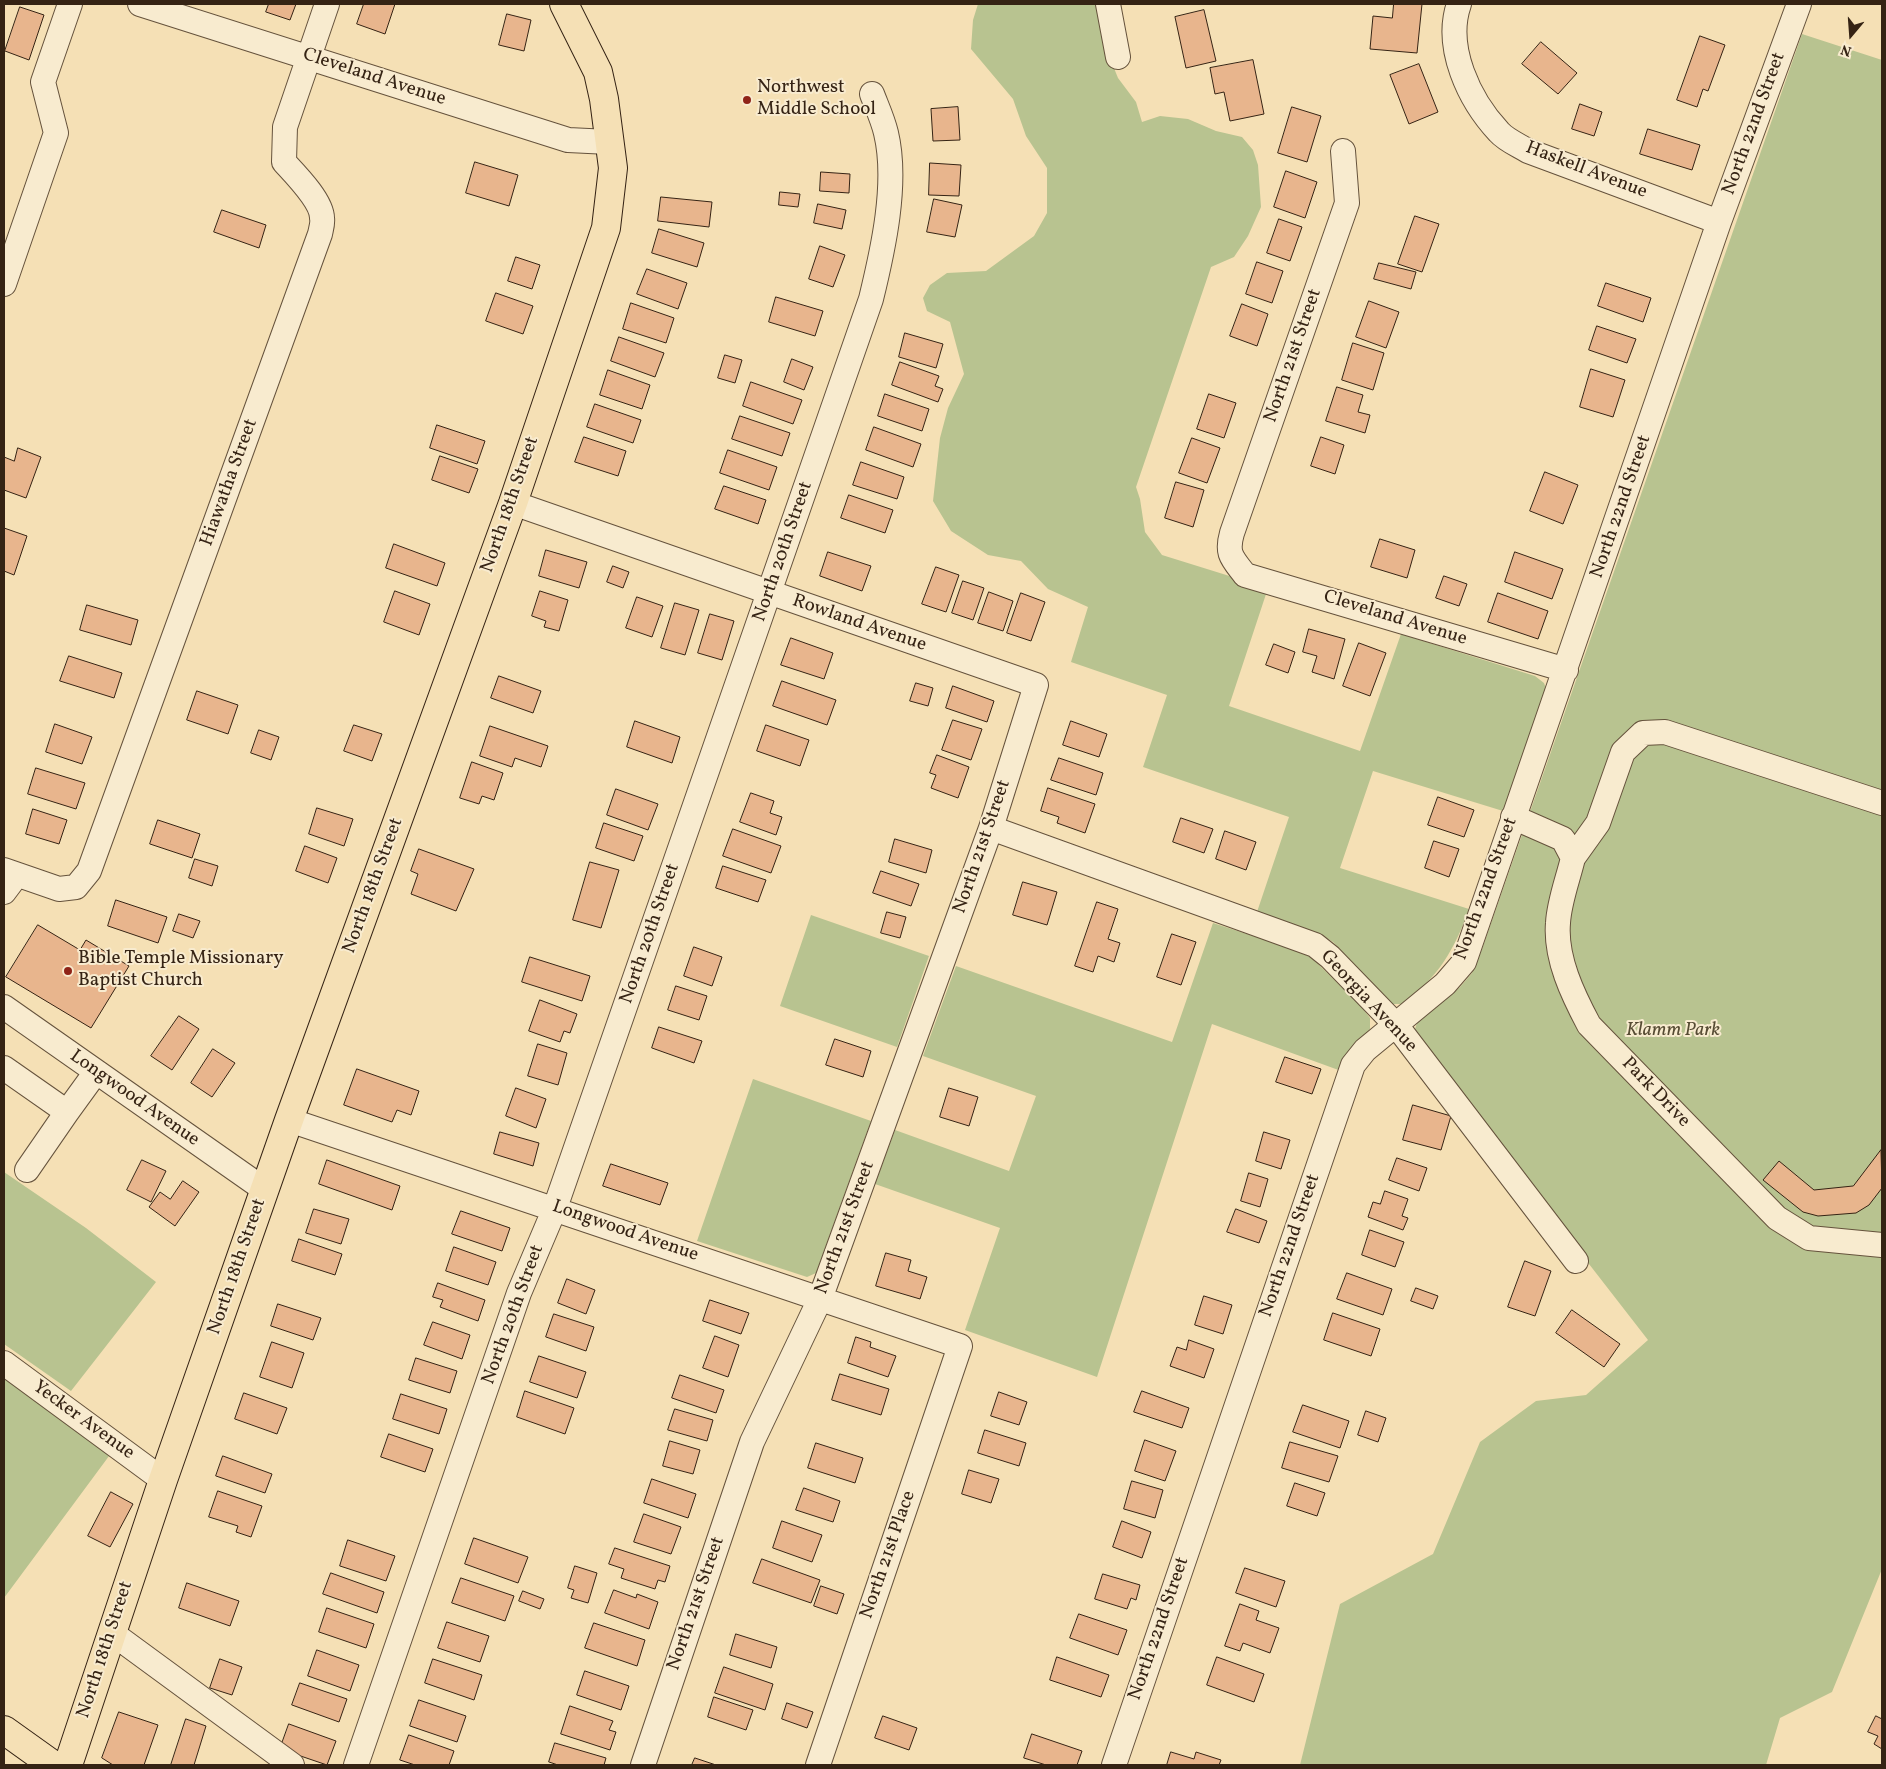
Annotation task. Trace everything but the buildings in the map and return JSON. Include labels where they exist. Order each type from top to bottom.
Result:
[{"type":"main road","name":"North 18th Street","points":[[68,1765],[163,1480],[289,1120],[513,503],[606,228],[613,168],[598,72],[564,4]]},
{"type":"main road","points":[[4,1730],[53,1765]]},
{"type":"street","points":[[4,284],[56,134],[43,82],[70,4]]},
{"type":"street","name":"Cleveland Avenue","points":[[140,4],[568,140],[609,142]]},
{"type":"street","name":"Hiawatha Street","points":[[8,879],[59,889],[76,887],[89,871],[320,234],[323,216],[318,206],[305,185],[284,162],[286,128],[308,56],[327,4]]},
{"type":"street","points":[[1108,4],[1118,56]]},
{"type":"street","name":"Haskell Avenue","points":[[1459,4],[1455,14],[1454,37],[1456,54],[1468,84],[1483,112],[1500,133],[1528,151],[1719,222]]},
{"type":"street","name":"North 22nd Street","points":[[1114,1765],[1353,1065],[1366,1050],[1445,984],[1464,962],[1719,222],[1799,4]]},
{"type":"street","name":"North 20th Street","points":[[356,1765],[519,1293],[555,1208],[871,299],[885,243],[889,175],[886,134],[872,94]]},
{"type":"street","name":"North 21st Street","points":[[1232,558],[1228,547],[1232,533],[1347,203],[1343,151]]},
{"type":"street","name":"Rowland Avenue","points":[[513,503],[1036,685]]},
{"type":"street","name":"Cleveland Avenue","points":[[1232,558],[1245,574],[1566,670]]},
{"type":"street","name":"North 21st Street","points":[[643,1765],[752,1442],[820,1299],[990,828],[1036,685]]},
{"type":"street","points":[[1513,817],[1563,839],[1573,858],[1598,823],[1623,752],[1643,733],[1665,732],[1882,803]]},
{"type":"street","name":"Georgia Avenue","points":[[990,828],[1315,945],[1330,957],[1396,1025],[1576,1261]]},
{"type":"street","name":"Park Drive","points":[[1573,858],[1558,923],[1562,964],[1572,994],[1589,1025],[1777,1218],[1809,1238],[1882,1245]]},
{"type":"street","name":"Longwood Avenue","points":[[4,1007],[265,1190]]},
{"type":"street","points":[[4,1068],[67,1112]]},
{"type":"street","points":[[27,1170],[96,1072]]},
{"type":"street","name":"Longwood Avenue","points":[[289,1120],[555,1208],[960,1346]]},
{"type":"street","name":"North 21st Place","points":[[818,1765],[960,1346]]},
{"type":"street","name":"Yecker Avenue","points":[[4,1363],[163,1480]]},
{"type":"street","points":[[112,1632],[292,1765]]},
{"type":"green space","points":[[978,4],[1098,4],[1105,46],[1118,78],[1136,102],[1142,122],[1160,116],[1188,119],[1216,131],[1242,137],[1253,150],[1258,165],[1261,207],[1248,236],[1234,257],[1211,267],[1136,487],[1140,499],[1145,532],[1162,555],[1268,588],[1229,706],[1360,751],[1401,634],[1535,676],[1544,683],[1547,691],[1503,811],[1373,771],[1340,868],[1469,909],[1451,950],[1444,961],[1427,983],[1404,1004],[1392,1004],[1333,942],[1318,933],[1257,912],[1289,817],[1143,767],[1167,695],[1071,662],[1088,607],[1048,589],[1021,561],[988,555],[951,531],[933,501],[940,438],[948,408],[964,374],[950,322],[927,311],[923,298],[930,285],[947,273],[986,271],[1034,236],[1047,213],[1047,168],[1026,136],[1013,99],[971,49],[973,20]]},
{"type":"green space","name":"Klamm Park","points":[[1802,34],[1882,60],[1882,1569],[1832,1692],[1780,1718],[1766,1765],[1300,1765],[1340,1604],[1433,1554],[1480,1442],[1536,1401],[1586,1395],[1648,1340],[1419,1045],[1414,1032],[1417,1023],[1460,987],[1472,973],[1482,949]]},
{"type":"green space","points":[[811,915],[929,956],[897,1047],[780,1006]]},
{"type":"green space","points":[[1213,923],[1311,957],[1361,1006],[1370,1018],[1370,1029],[1361,1040],[1344,1072],[1212,1024],[1097,1377],[965,1330],[1000,1228],[875,1184],[895,1130],[1009,1171],[1036,1096],[923,1056],[956,966],[1172,1042]]},
{"type":"green space","points":[[753,1079],[871,1121],[816,1273],[807,1277],[697,1241]]},
{"type":"green space","points":[[4,1172],[86,1228],[156,1282],[71,1391],[4,1344]]},
{"type":"green space","points":[[4,1374],[112,1452],[4,1598]]},
{"type":"place","name":"Northwest Middle School","points":[[747,100]]},
{"type":"place","name":"Bible Temple Missionary Baptist Church","points":[[68,971]]}]
